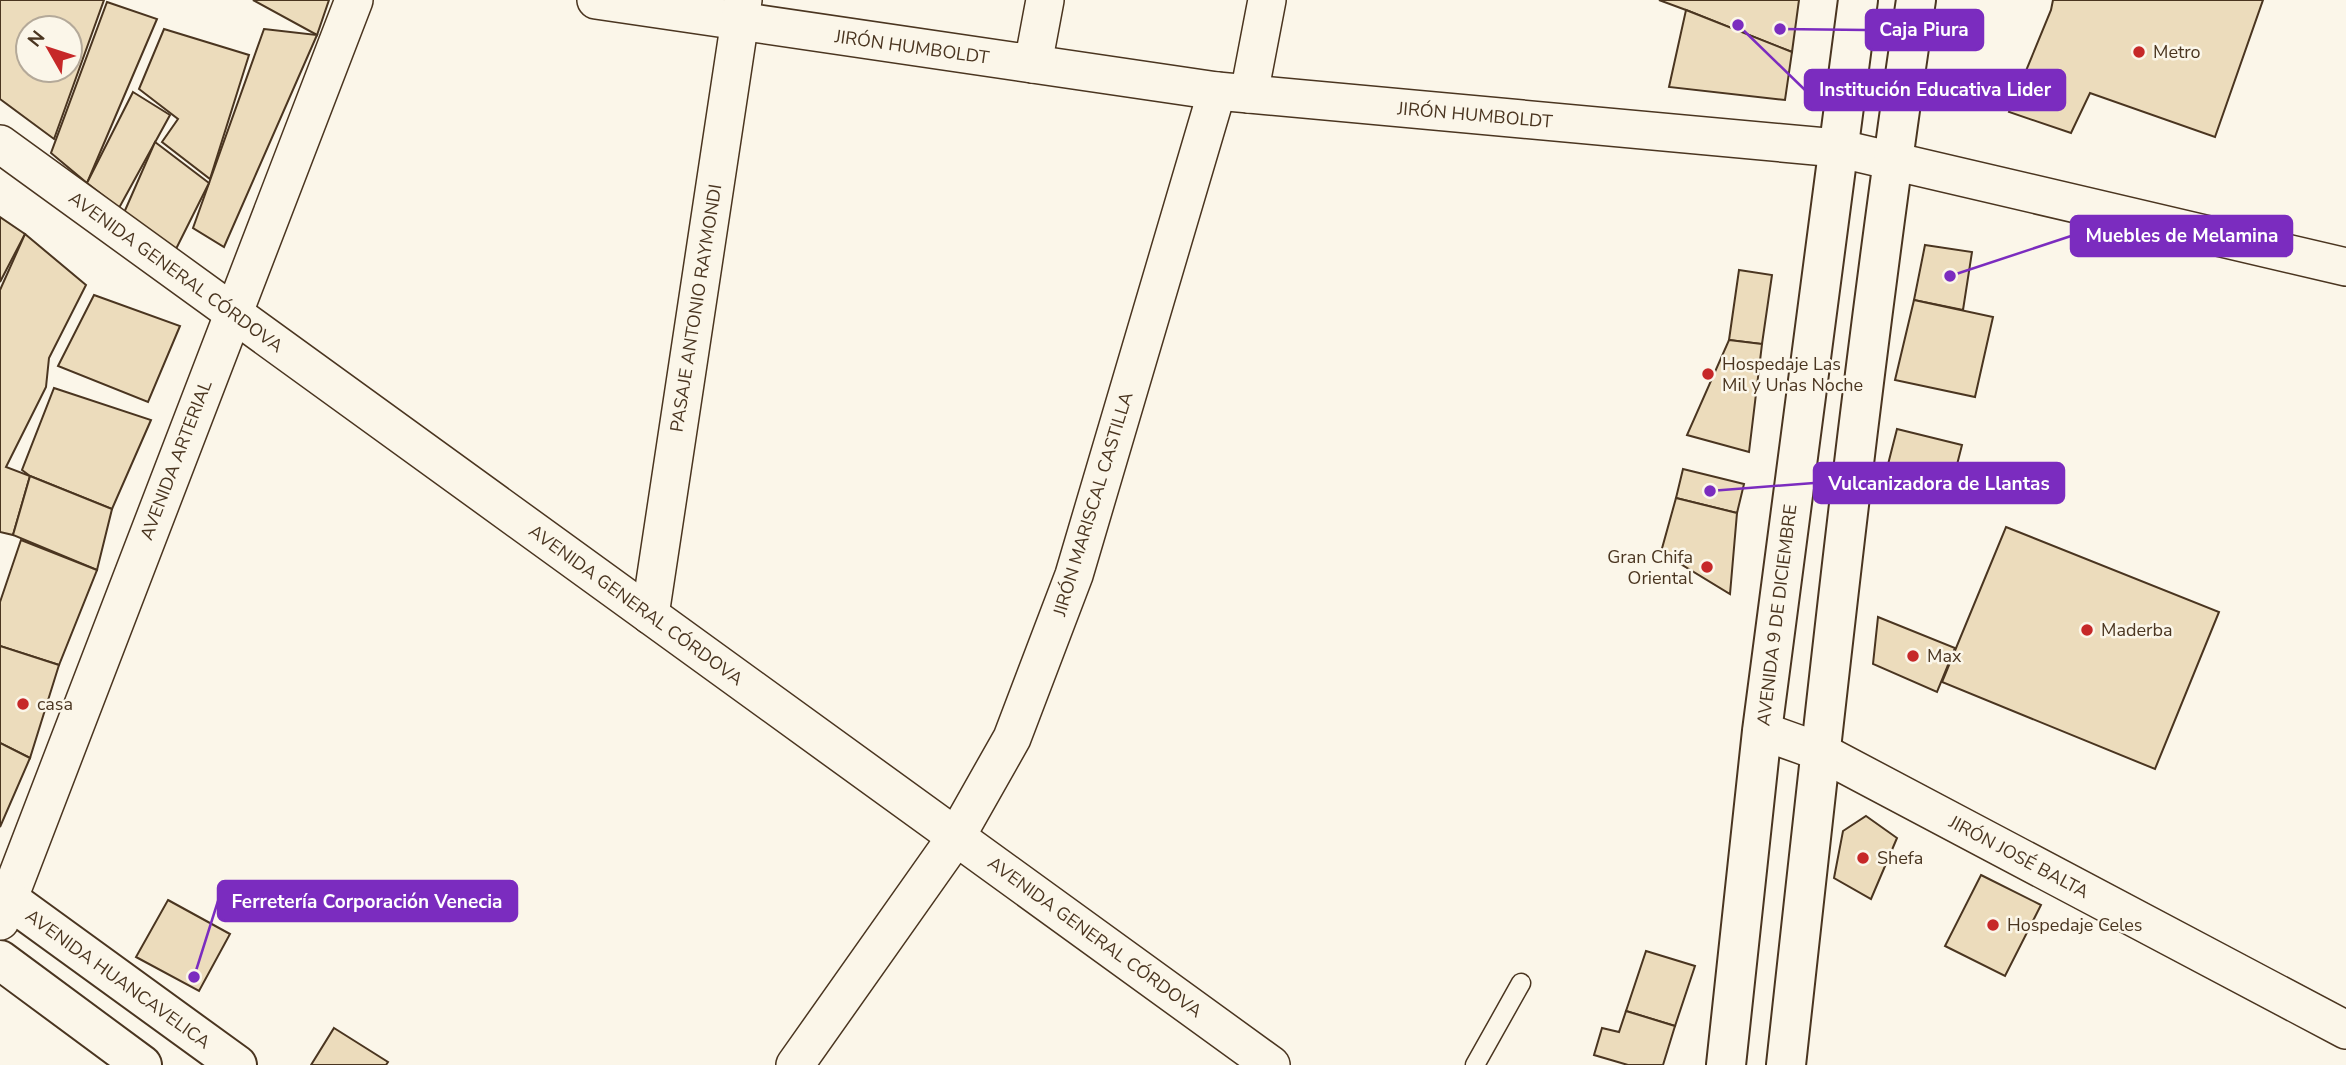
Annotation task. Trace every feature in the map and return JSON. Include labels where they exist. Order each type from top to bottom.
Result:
[{"type":"main road","name":"AVENIDA 9 DE DICIEMBRE","points":[[1726,1065],[1762,731],[1858,0]]},
{"type":"main road","points":[[1786,1065],[1892,161],[1916,0]]},
{"type":"main road","name":"AVENIDA HUANCAVELICA","points":[[2,904],[236,1065]]},
{"type":"main road","points":[[0,960],[142,1065]]},
{"type":"street","name":"AVENIDA ARTERIAL","points":[[2,904],[354,0]]},
{"type":"street","name":"JIRÓN HUMBOLDT","points":[[596,0],[742,10],[1033,64],[1232,92],[1837,148],[2346,267]]},
{"type":"street","points":[[1033,64],[1045,0]]},
{"type":"street","name":"JIRÓN MARISCAL CASTILLA","points":[[794,1065],[956,837],[1012,738],[1074,575],[1232,92],[1267,0]]},
{"type":"street","name":"PASAJE ANTONIO RAYMONDI","points":[[650,615],[742,10]]},
{"type":"street","name":"AVENIDA GENERAL CÓRDOVA","points":[[0,144],[1271,1065]]},
{"type":"street","name":"JIRÓN JOSÉ BALTA","points":[[1762,731],[1821,752],[2346,1030]]},
{"type":"lane","points":[[1475,1065],[1521,982]]},
{"type":"building","points":[[0,0],[104,0],[84,56],[84,14],[14,14],[14,84],[74,84],[54,139],[0,99]]},
{"type":"building","points":[[253,0],[329,0],[317,35]]},
{"type":"building","points":[[1659,0],[1799,0],[1792,52],[1686,10]]},
{"type":"building","name":"Metro","points":[[2053,0],[2263,0],[2215,137],[2090,93],[2071,133],[2009,112]]},
{"type":"building","points":[[107,2],[157,19],[87,183],[51,153],[77,84],[84,84],[84,64]]},
{"type":"building","points":[[1686,10],[1792,52],[1785,100],[1669,87]]},
{"type":"building","points":[[164,29],[249,55],[210,179],[162,142],[178,119],[139,89]]},
{"type":"building","points":[[264,29],[317,35],[224,247],[193,228]]},
{"type":"building","points":[[133,92],[170,115],[119,208],[87,183]]},
{"type":"building","points":[[155,142],[209,183],[174,253],[123,215]]},
{"type":"building","points":[[0,217],[25,234],[0,282]]},
{"type":"building","points":[[25,234],[86,285],[49,358],[46,387],[6,467],[30,476],[13,535],[0,532],[0,290]]},
{"type":"building","points":[[1925,245],[1972,252],[1963,310],[1914,300]]},
{"type":"building","points":[[1739,270],[1772,275],[1762,344],[1729,340]]},
{"type":"building","points":[[94,295],[180,326],[148,402],[58,366]]},
{"type":"building","points":[[1914,300],[1993,317],[1975,397],[1895,380]]},
{"type":"building","points":[[1729,340],[1762,344],[1749,452],[1687,435]]},
{"type":"building","points":[[54,388],[151,420],[112,509],[30,476],[22,470]]},
{"type":"building","points":[[1897,429],[1962,445],[1948,500],[1883,484]]},
{"type":"building","points":[[1683,469],[1744,484],[1737,513],[1676,498]]},
{"type":"building","points":[[30,476],[112,509],[97,570],[13,535]]},
{"type":"building","points":[[1676,498],[1737,513],[1730,594],[1661,552]]},
{"type":"building","name":"Maderba","points":[[2006,527],[2219,612],[2155,769],[1942,682]]},
{"type":"building","points":[[21,540],[97,570],[59,665],[0,646],[0,602]]},
{"type":"building","name":"Max","points":[[1878,617],[1955,648],[1937,692],[1873,664]]},
{"type":"building","name":"casa","points":[[0,646],[59,665],[30,758],[0,743]]},
{"type":"building","points":[[0,743],[30,758],[0,827]]},
{"type":"building","name":"Shefa","points":[[1866,816],[1897,838],[1871,899],[1834,878],[1843,831]]},
{"type":"building","name":"Hospedaje Celes","points":[[1981,875],[2041,905],[2005,976],[1945,946]]},
{"type":"building","points":[[168,900],[230,934],[199,991],[136,957]]},
{"type":"building","points":[[1646,951],[1695,966],[1675,1026],[1626,1011]]},
{"type":"building","points":[[1626,1011],[1675,1026],[1663,1065],[1628,1065],[1594,1055],[1602,1028],[1619,1032]]},
{"type":"building","points":[[334,1028],[388,1062],[386,1065],[311,1065]]},
{"type":"place","name":"Institución Educativa Lider","points":[[1738,25]]},
{"type":"place","name":"Caja Piura","points":[[1780,29]]},
{"type":"place","name":"Metro","points":[[2139,52]]},
{"type":"place","name":"Muebles de Melamina","points":[[1950,276]]},
{"type":"place","name":"Hospedaje Las Mil y Unas Noche","points":[[1708,374]]},
{"type":"place","name":"Vulcanizadora de Llantas","points":[[1710,491]]},
{"type":"place","name":"Gran Chifa Oriental","points":[[1707,567]]},
{"type":"place","name":"Maderba","points":[[2087,630]]},
{"type":"place","name":"Max","points":[[1913,656]]},
{"type":"place","name":"casa","points":[[23,704]]},
{"type":"place","name":"Shefa","points":[[1863,858]]},
{"type":"place","name":"Hospedaje Celes","points":[[1993,925]]},
{"type":"place","name":"Ferretería Corporación Venecia","points":[[194,977]]}]
